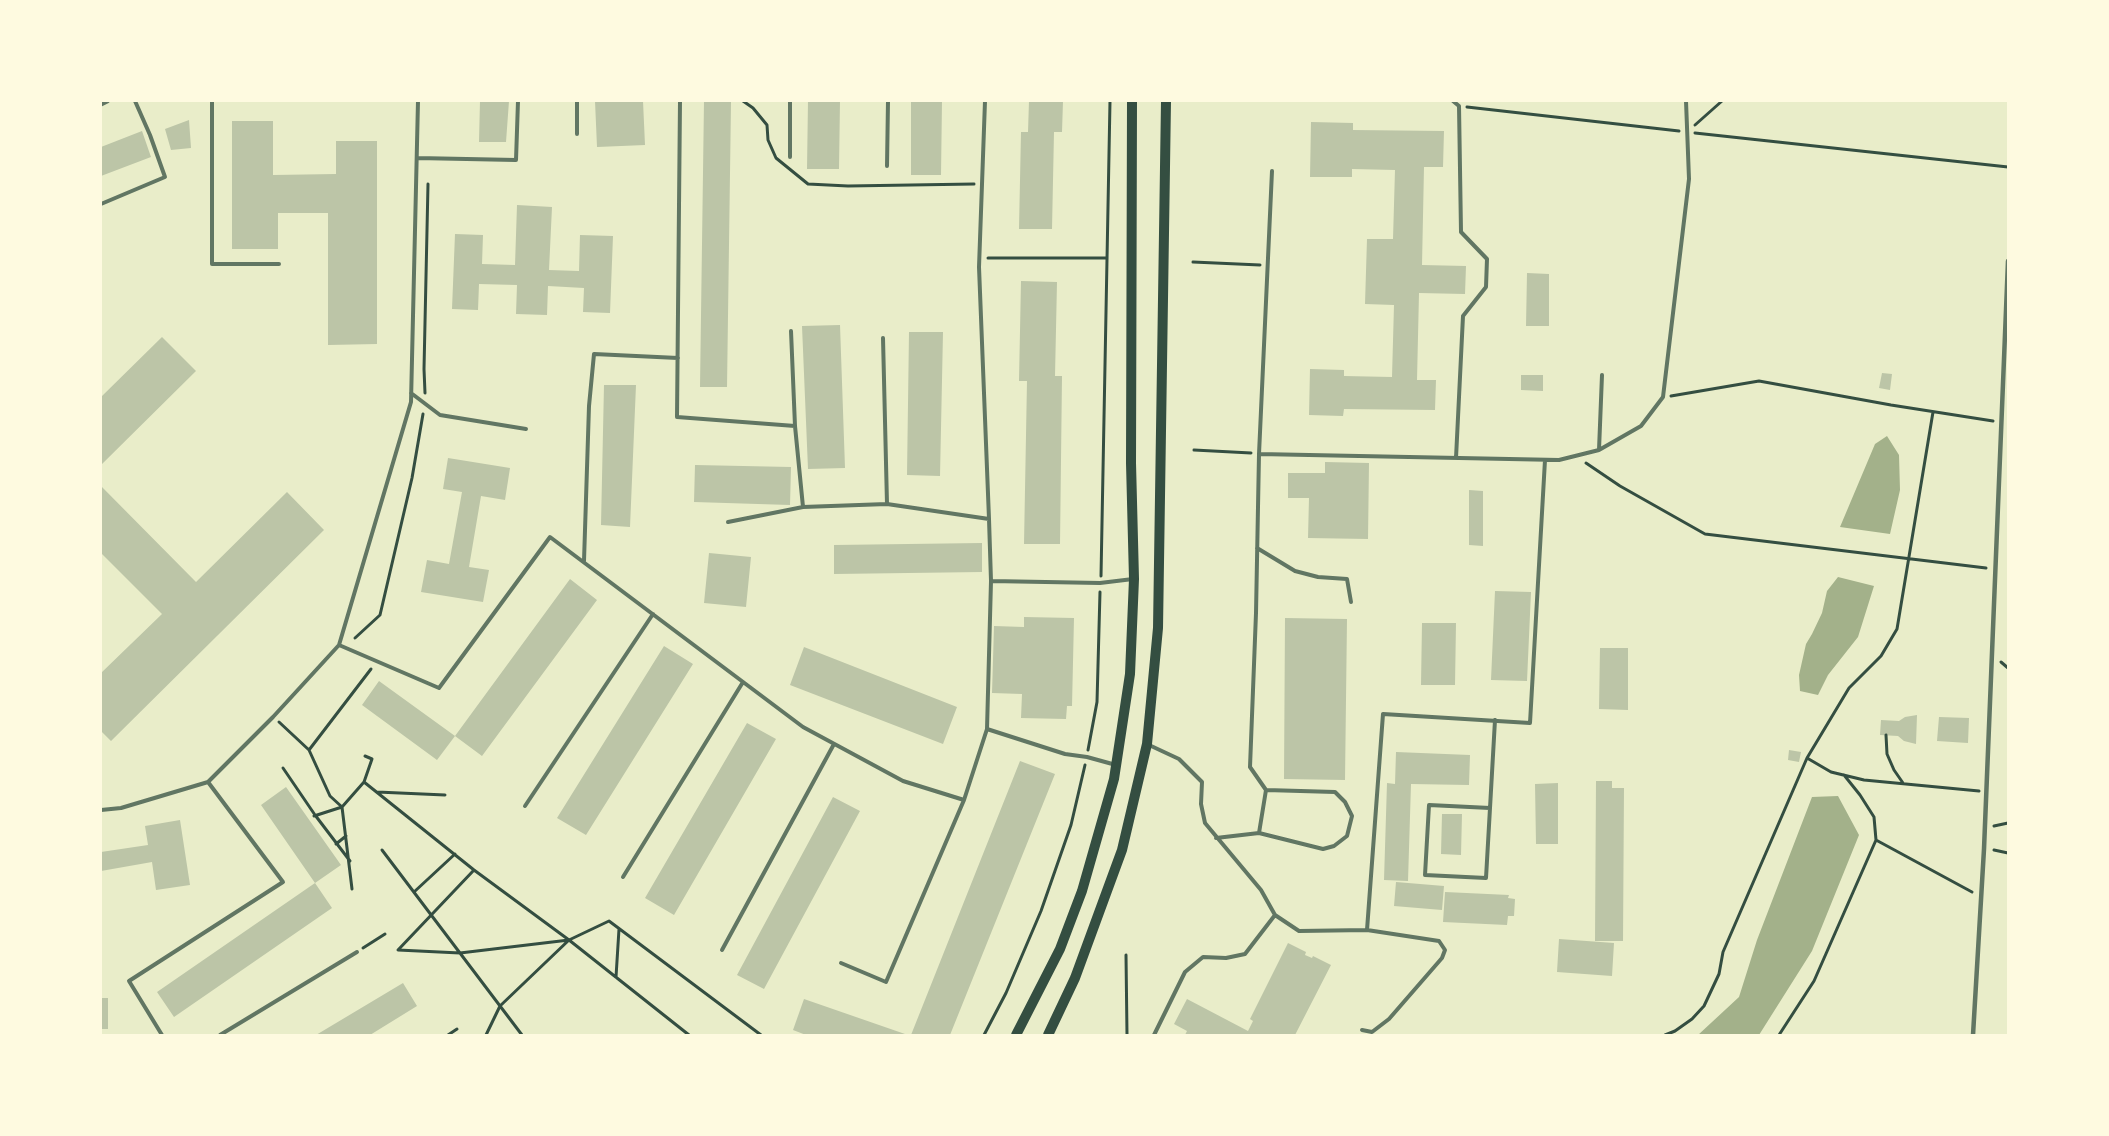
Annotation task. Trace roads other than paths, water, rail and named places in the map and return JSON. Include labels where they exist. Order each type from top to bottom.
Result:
[{"type":"main road","points":[[1016,1035],[1060,948],[1082,891],[1099,837],[1116,765],[1130,674],[1134,579],[1131,463],[1132,101]]},
{"type":"main road","points":[[1048,1035],[1075,978],[1122,850],[1147,744],[1158,628],[1166,101]]},
{"type":"street","points":[[101,104],[108,101]]},
{"type":"street","points":[[1973,1035],[1986,792],[2008,261]]},
{"type":"lane","points":[[101,204],[165,178],[150,135],[135,101]]},
{"type":"lane","points":[[212,101],[212,264],[279,264]]},
{"type":"lane","points":[[101,810],[121,808],[208,782],[339,645],[411,402],[418,101]]},
{"type":"lane","points":[[416,158],[516,160],[518,101]]},
{"type":"lane","points":[[577,101],[577,134]]},
{"type":"lane","points":[[680,101],[677,417],[795,426]]},
{"type":"lane","points":[[790,101],[790,158]]},
{"type":"lane","points":[[887,166],[888,101]]},
{"type":"lane","points":[[841,963],[886,982],[964,800],[987,729],[991,580],[979,258],[985,101]]},
{"type":"lane","points":[[1453,101],[1459,106],[1460,232],[1487,259],[1486,287],[1462,316],[1456,458]]},
{"type":"lane","points":[[1260,454],[1559,460],[1599,450],[1641,426],[1663,397],[1690,179],[1686,101]]},
{"type":"lane","points":[[1259,833],[1266,790],[1250,767],[1260,454],[1272,171]]},
{"type":"lane","points":[[791,330],[795,426],[803,507]]},
{"type":"lane","points":[[883,338],[887,504]]},
{"type":"lane","points":[[584,561],[589,406],[594,354],[678,358]]},
{"type":"lane","points":[[1599,450],[1602,375]]},
{"type":"lane","points":[[411,393],[440,415],[526,429]]},
{"type":"lane","points":[[1367,930],[1383,714],[1530,723],[1546,460]]},
{"type":"lane","points":[[728,522],[803,507],[887,504],[989,519]]},
{"type":"lane","points":[[339,645],[439,688],[550,537],[803,727],[903,782],[964,800]]},
{"type":"lane","points":[[1258,548],[1295,571],[1318,577],[1347,579],[1351,602]]},
{"type":"lane","points":[[991,580],[1100,582],[1134,579]]},
{"type":"lane","points":[[525,806],[653,614]]},
{"type":"lane","points":[[623,877],[743,682]]},
{"type":"lane","points":[[1490,808],[1429,805],[1425,875],[1486,878],[1490,808],[1495,720]]},
{"type":"lane","points":[[987,729],[1064,754],[1087,757],[1116,765]]},
{"type":"lane","points":[[722,950],[834,744]]},
{"type":"lane","points":[[1147,744],[1179,759],[1202,782],[1201,804],[1205,823],[1261,890],[1275,915],[1299,931],[1367,930],[1439,941],[1445,950],[1442,958],[1389,1019],[1372,1032],[1362,1030]]},
{"type":"lane","points":[[162,1035],[129,980],[283,882],[208,782]]},
{"type":"lane","points":[[1216,838],[1259,833],[1323,849],[1334,846],[1347,836],[1352,816],[1345,802],[1335,792],[1266,790]]},
{"type":"lane","points":[[1154,1035],[1185,972],[1203,957],[1226,958],[1245,954],[1275,915]]},
{"type":"lane","points":[[220,1035],[357,952]]}]
